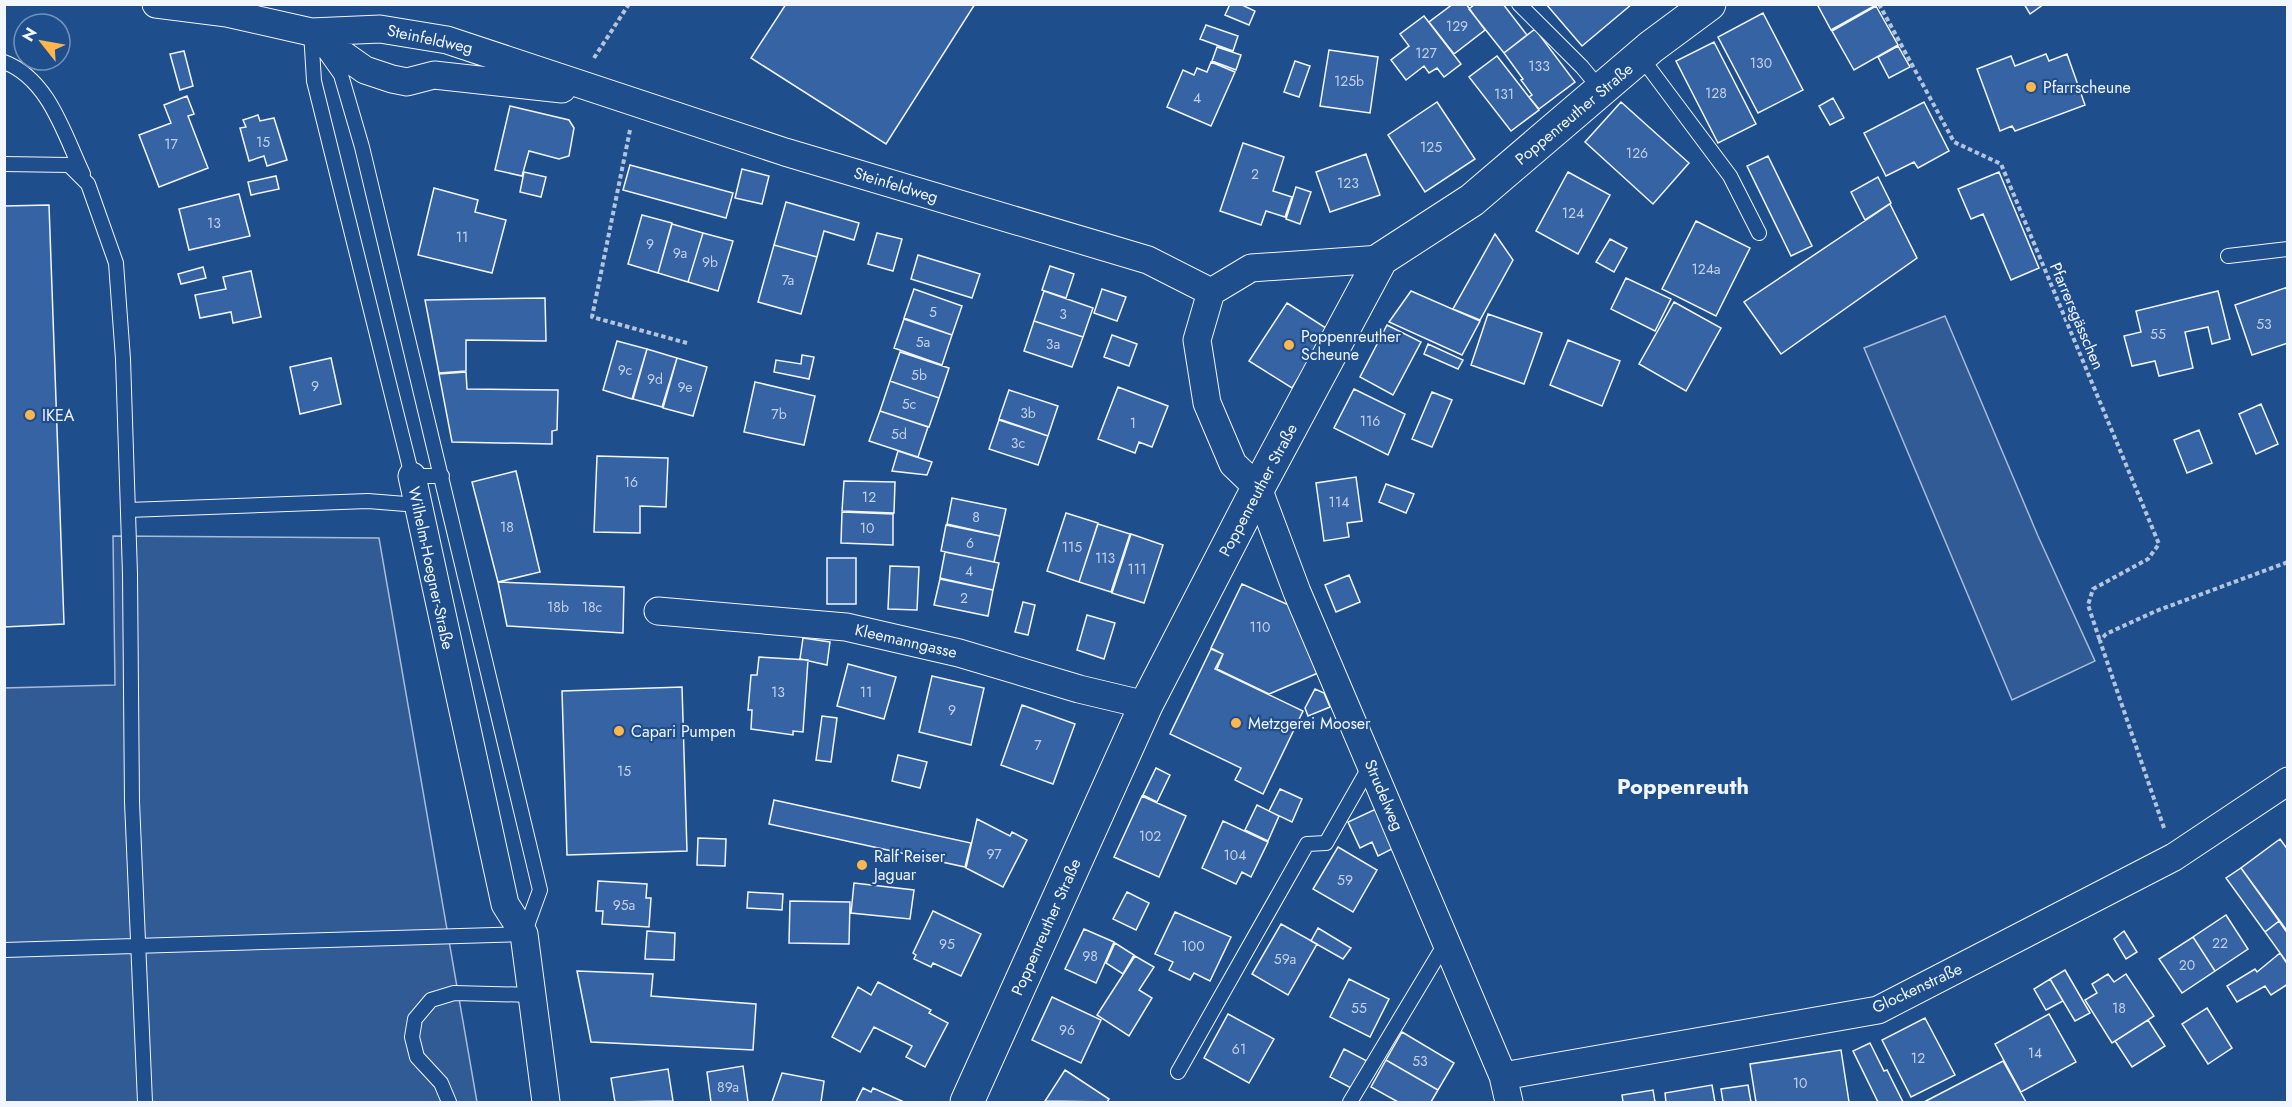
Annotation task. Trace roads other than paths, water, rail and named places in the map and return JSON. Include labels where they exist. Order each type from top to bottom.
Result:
[{"type":"street","name":"Steinfeldweg","points":[[156,4],[227,13],[311,32],[380,29],[447,40],[785,152],[1148,260],[1210,292]]},
{"type":"street","name":"Poppenreuther Straße","points":[[967,1102],[1146,705],[1258,488],[1381,258],[1472,200],[1601,90],[1709,4]]},
{"type":"street","name":"Steinfeldweg","points":[[311,32],[365,70],[407,82],[434,75],[543,88],[563,89],[578,84]]},
{"type":"street","points":[[1258,488],[1233,464],[1207,403],[1197,340],[1210,292],[1251,268],[1381,258]]},
{"type":"street","name":"Wilhelm-Hoegner-Straße","points":[[412,476],[505,904],[524,934],[546,1102]]},
{"type":"street","name":"Strudelweg","points":[[1258,488],[1297,592],[1503,1076],[1509,1102]]},
{"type":"street","name":"Kleemanngasse","points":[[658,611],[846,627],[959,653],[1079,689],[1146,705]]},
{"type":"street","name":"Glockenstraße","points":[[1503,1076],[1878,1010],[2174,858],[2288,782]]},
{"type":"lane","points":[[1518,4],[1582,67],[1601,90]]},
{"type":"lane","points":[[4,950],[524,934],[540,890],[362,147],[341,75],[311,32]]},
{"type":"lane","name":"Wilhelm-Hoegner-Straße","points":[[311,32],[314,81],[412,476]]},
{"type":"lane","points":[[1641,57],[1730,176],[1759,233]]},
{"type":"lane","points":[[4,62],[21,68],[42,89],[88,184],[116,263],[123,359],[128,510],[132,802],[145,1102]]},
{"type":"lane","points":[[4,164],[69,165],[88,184]]},
{"type":"lane","points":[[2228,256],[2288,249]]},
{"type":"lane","points":[[412,476],[442,476]]},
{"type":"lane","points":[[128,510],[369,501],[418,505]]},
{"type":"lane","points":[[1178,1072],[1307,844],[1326,843],[1371,765]]},
{"type":"lane","points":[[1350,1102],[1446,941]]},
{"type":"lane","points":[[449,1102],[441,1083],[417,1057],[412,1037],[415,1019],[431,1000],[454,993],[533,995]]},
{"type":"place","name":"Pfarrscheune","points":[[2031,87]]},
{"type":"place","name":"Poppenreuther Scheune","points":[[1289,345]]},
{"type":"place","name":"IKEA","points":[[30,415]]},
{"type":"place","name":"Metzgerei Mooser","points":[[1236,723]]},
{"type":"place","name":"Capari Pumpen","points":[[619,731]]},
{"type":"place","name":"Ralf Reiser Jaguar","points":[[862,865]]},
{"type":"district","name":"Poppenreuth","points":[[1683,786]]}]
